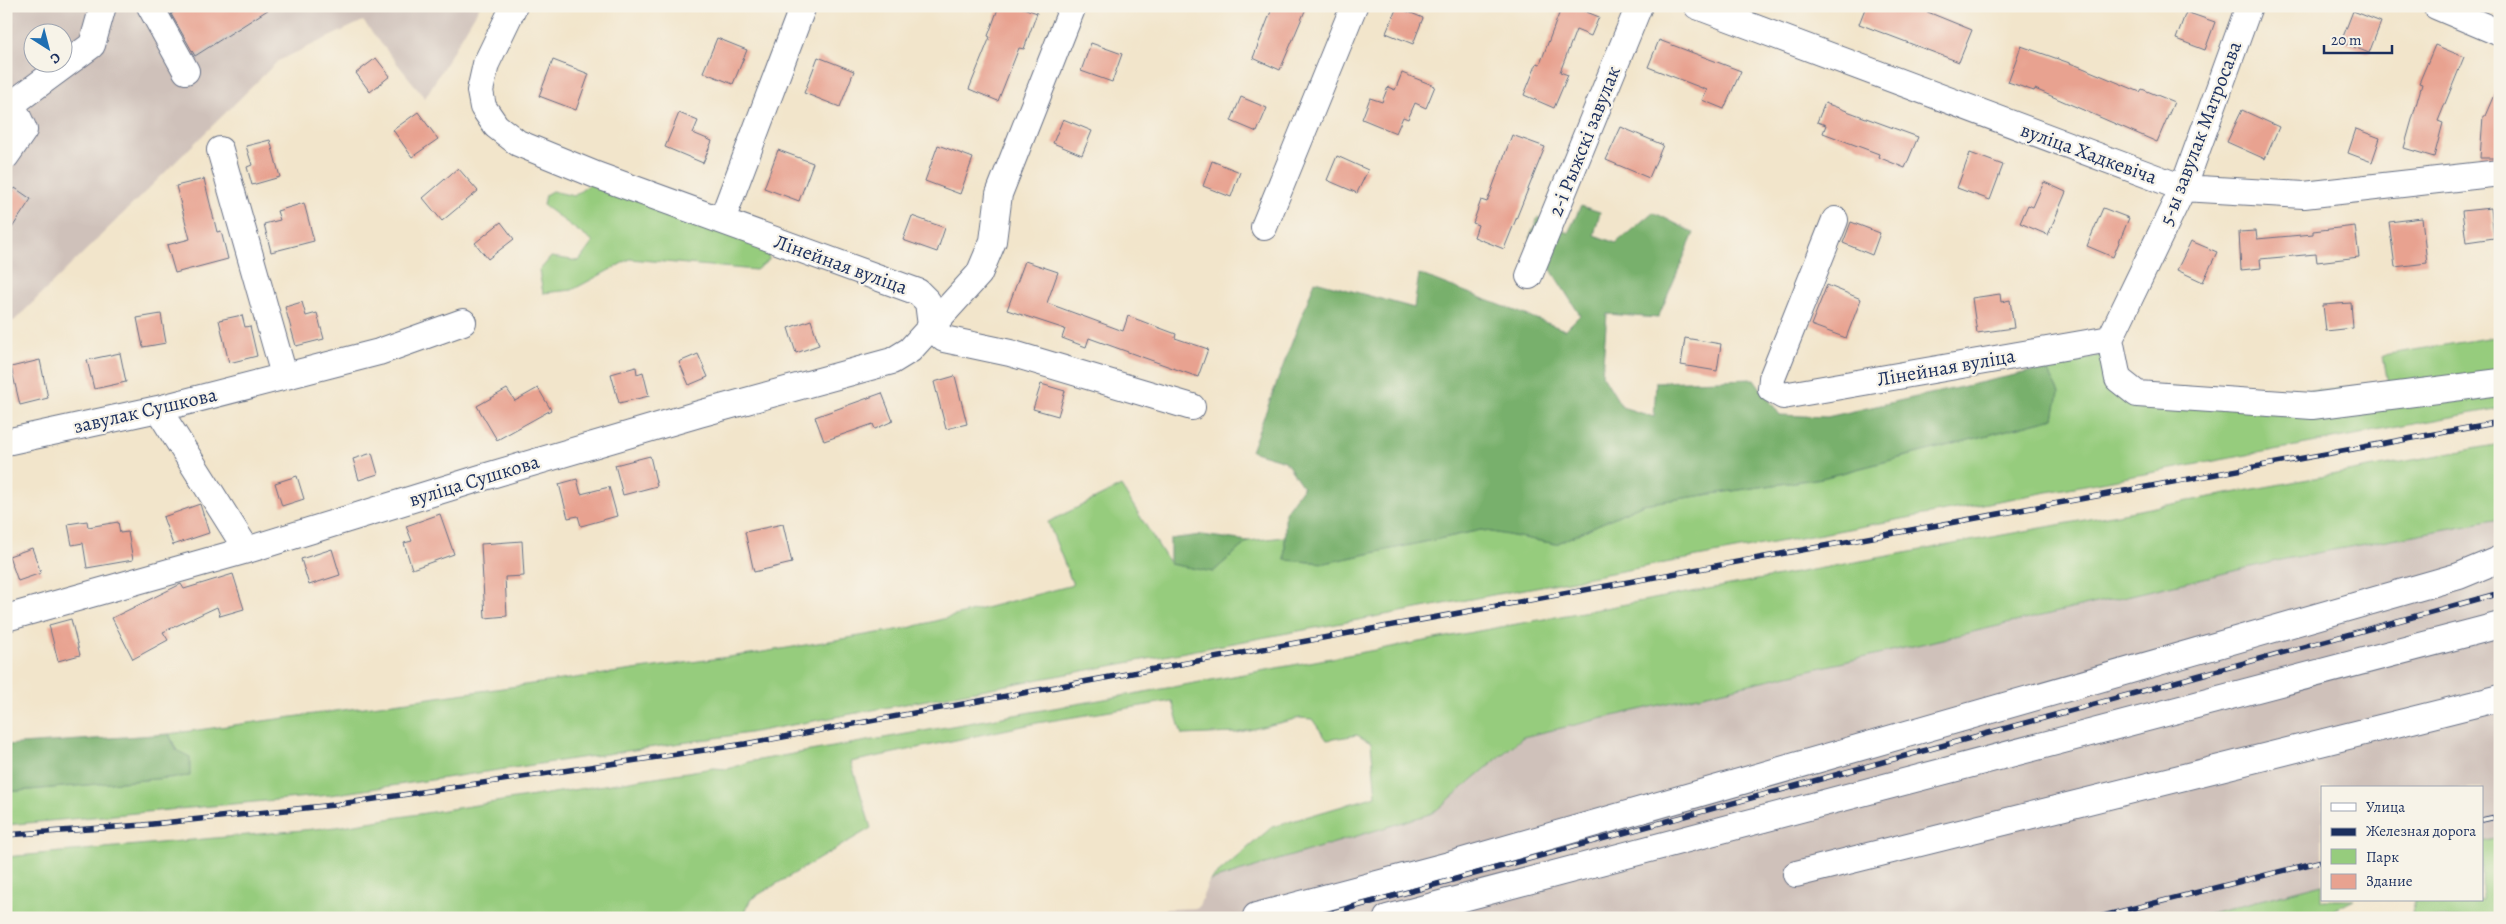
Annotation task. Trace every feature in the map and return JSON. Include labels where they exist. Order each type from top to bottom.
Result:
[{"type":"street","points":[[6,156],[24,130],[12,104],[92,45],[103,6]]},
{"type":"street","points":[[150,6],[186,71]]},
{"type":"street","name":"Лінейная вуліца","points":[[514,6],[486,64],[480,91],[483,107],[496,126],[518,143],[596,176],[918,292],[928,302],[931,326]]},
{"type":"street","points":[[722,220],[803,6]]},
{"type":"street","name":"вуліца Сушкова","points":[[6,618],[247,550],[503,471],[892,362],[910,350],[979,274],[993,242],[999,194],[1073,6]]},
{"type":"street","points":[[1264,227],[1354,6]]},
{"type":"street","name":"2-і Рыжскі завулак","points":[[1529,276],[1639,6]]},
{"type":"street","name":"вуліца Хадкевіча","points":[[1697,6],[2183,188],[2304,195],[2500,173]]},
{"type":"street","name":"5-ы завулак Матросава","points":[[2110,339],[2183,188],[2249,6]]},
{"type":"street","points":[[2436,6],[2500,33]]},
{"type":"street","points":[[220,150],[284,375]]},
{"type":"street","name":"Лінейная вуліца","points":[[1835,220],[1772,378],[1771,389],[1783,396],[2110,339]]},
{"type":"street","name":"завулак Сушкова","points":[[6,442],[158,409],[284,375],[380,352],[463,322]]},
{"type":"street","points":[[931,326],[944,339],[1010,353],[1192,407]]},
{"type":"street","points":[[2110,339],[2118,379],[2137,394],[2312,406],[2500,382]]},
{"type":"street","points":[[158,409],[247,550]]},
{"type":"street","points":[[1256,916],[1449,865],[2450,579],[2500,559]]},
{"type":"street","points":[[1387,918],[2500,625]]},
{"type":"street","points":[[1796,874],[2500,698]]},
{"type":"shaded area","points":[[6,6],[480,6],[425,98],[363,21],[278,61],[14,321],[6,321]]},
{"type":"shaded area","points":[[2500,519],[2500,838],[2484,842],[2484,786],[2321,786],[2321,884],[2191,918],[1123,918],[1168,909],[1198,908],[1209,881],[1433,813],[1523,737],[2285,559]]},
{"type":"green space","points":[[594,181],[767,247],[769,260],[756,270],[630,259],[572,290],[543,293],[539,271],[551,257],[579,261],[593,242],[543,205],[545,195],[552,191],[574,196]]},
{"type":"green space","points":[[1581,206],[1600,212],[1594,235],[1616,243],[1653,212],[1694,233],[1658,318],[1607,314],[1602,374],[1622,407],[1654,417],[1656,382],[1754,379],[1780,415],[1827,417],[2046,368],[2059,393],[2054,418],[1822,478],[1643,504],[1556,544],[1481,530],[1325,563],[1285,560],[1285,512],[1303,487],[1285,461],[1251,451],[1315,281],[1414,308],[1419,274],[1565,330],[1580,315],[1530,237],[1538,217],[1568,233]]},
{"type":"green space","points":[[2500,336],[2500,408],[749,733],[330,795],[6,825],[6,792],[189,776],[169,734],[757,653],[908,628],[1073,585],[1048,522],[1121,486],[1170,564],[1213,572],[1248,541],[1285,537],[1285,560],[1325,563],[1481,530],[1556,544],[1643,504],[1822,478],[2054,418],[2059,393],[2046,368],[2105,354],[2111,383],[2258,395],[2388,384],[2383,355]]},
{"type":"green space","points":[[2500,444],[2500,519],[2285,559],[1523,737],[1433,813],[1209,881],[1272,827],[1376,796],[1371,743],[1357,735],[1327,740],[1312,719],[1300,718],[1236,733],[1182,735],[1172,701],[1037,723],[851,762],[871,828],[751,899],[741,918],[6,918],[6,857],[336,827],[713,768],[728,769],[748,762],[1184,685]]},
{"type":"green space","points":[[1201,535],[1248,541],[1213,572],[1170,564],[1170,539]]},
{"type":"green space","points":[[169,734],[176,750],[190,757],[190,776],[6,792],[6,745]]},
{"type":"green space","points":[[2500,838],[2500,918],[2413,918],[2414,902],[2484,902],[2484,842]]},
{"type":"green space","points":[[2321,884],[2321,902],[2350,902],[2318,918],[2191,918]]},
{"type":"building","points":[[183,6],[274,6],[195,56],[171,14]]},
{"type":"building","points":[[999,6],[1018,6],[1037,13],[1024,49],[1019,48],[998,101],[969,89],[990,37],[988,36]]},
{"type":"building","points":[[1273,6],[1307,6],[1280,70],[1253,58]]},
{"type":"building","points":[[1562,6],[1572,6],[1599,17],[1591,36],[1576,30],[1560,72],[1568,75],[1554,108],[1524,95],[1537,63],[1540,64]]},
{"type":"building","points":[[1866,6],[1913,6],[1972,30],[1959,62],[1859,24]]},
{"type":"building","points":[[1397,7],[1423,18],[1413,44],[1386,33]]},
{"type":"building","points":[[2353,11],[2381,22],[2369,53],[2341,42]]},
{"type":"building","points":[[2186,12],[2215,22],[2205,50],[2176,39]]},
{"type":"building","points":[[717,38],[747,50],[733,84],[703,72]]},
{"type":"building","points":[[1659,40],[1741,71],[1724,109],[1702,100],[1707,90],[1648,67]]},
{"type":"building","points":[[1091,43],[1122,54],[1112,82],[1081,71]]},
{"type":"building","points":[[2435,45],[2464,57],[2438,121],[2443,123],[2434,157],[2404,148],[2422,84],[2419,83]]},
{"type":"building","points":[[2021,46],[2078,66],[2140,92],[2142,89],[2174,102],[2157,142],[2035,89],[2034,91],[2008,82]]},
{"type":"building","points":[[818,57],[854,71],[840,107],[804,93]]},
{"type":"building","points":[[376,58],[390,76],[370,92],[356,73]]},
{"type":"building","points":[[553,60],[589,74],[576,110],[539,96]]},
{"type":"building","points":[[1402,73],[1435,86],[1426,108],[1415,103],[1408,119],[1403,117],[1396,133],[1362,119],[1370,98],[1382,102],[1388,87],[1395,90]]},
{"type":"building","points":[[2499,83],[2500,158],[2480,158],[2483,116],[2485,116]]},
{"type":"building","points":[[1241,97],[1267,108],[1257,132],[1231,121]]},
{"type":"building","points":[[1825,103],[1918,137],[1905,168],[1878,157],[1879,154],[1823,133],[1826,125],[1817,122]]},
{"type":"building","points":[[2242,110],[2279,127],[2265,159],[2227,142]]},
{"type":"building","points":[[418,112],[438,139],[412,157],[393,130]]},
{"type":"building","points":[[679,113],[698,121],[693,133],[712,141],[703,163],[665,147]]},
{"type":"building","points":[[1063,119],[1092,131],[1082,155],[1053,143]]},
{"type":"building","points":[[1621,127],[1663,145],[1649,178],[1606,160]]},
{"type":"building","points":[[2356,129],[2380,138],[2372,162],[2348,153]]},
{"type":"building","points":[[1512,135],[1545,147],[1504,249],[1474,237],[1478,225],[1473,223],[1481,200],[1487,202]]},
{"type":"building","points":[[270,140],[280,177],[252,185],[247,167],[252,165],[246,146]]},
{"type":"building","points":[[938,145],[973,158],[960,194],[925,181]]},
{"type":"building","points":[[778,150],[813,163],[799,201],[764,188]]},
{"type":"building","points":[[1970,153],[2003,165],[1990,200],[1957,188]]},
{"type":"building","points":[[1337,156],[1368,170],[1357,193],[1327,180]]},
{"type":"building","points":[[1212,161],[1240,172],[1231,197],[1203,186]]},
{"type":"building","points":[[458,168],[478,191],[442,221],[423,198]]},
{"type":"building","points":[[204,179],[217,232],[221,231],[228,259],[175,273],[167,245],[190,239],[176,186]]},
{"type":"building","points":[[2044,182],[2066,192],[2048,235],[2020,223],[2028,205],[2033,207]]},
{"type":"building","points":[[15,188],[31,199],[6,237],[6,201]]},
{"type":"building","points":[[304,203],[314,241],[271,252],[264,224],[280,220],[277,211]]},
{"type":"building","points":[[2103,208],[2129,218],[2113,257],[2087,246]]},
{"type":"building","points":[[2491,208],[2494,238],[2466,242],[2462,211]]},
{"type":"building","points":[[912,216],[945,228],[937,252],[903,240]]},
{"type":"building","points":[[2422,218],[2427,263],[2395,267],[2389,222]]},
{"type":"building","points":[[501,222],[514,239],[488,259],[475,243]]},
{"type":"building","points":[[1851,222],[1880,233],[1872,255],[1843,243]]},
{"type":"building","points":[[2355,226],[2359,257],[2317,262],[2316,254],[2260,259],[2261,268],[2241,270],[2239,232],[2256,231],[2257,239],[2313,234],[2313,231]]},
{"type":"building","points":[[2191,241],[2217,252],[2203,282],[2177,270]]},
{"type":"building","points":[[1025,261],[1058,272],[1047,303],[1123,331],[1128,316],[1176,334],[1175,338],[1208,349],[1198,377],[1089,338],[1086,347],[1062,338],[1065,329],[1007,310]]},
{"type":"building","points":[[1827,285],[1861,299],[1846,338],[1811,325]]},
{"type":"building","points":[[2000,294],[2001,302],[2010,300],[2014,328],[1977,333],[1972,298]]},
{"type":"building","points":[[302,302],[306,316],[317,313],[324,339],[296,346],[285,307]]},
{"type":"building","points":[[2351,303],[2353,328],[2326,331],[2323,305]]},
{"type":"building","points":[[161,314],[166,343],[143,347],[137,318]]},
{"type":"building","points":[[242,315],[245,327],[250,326],[257,356],[229,363],[219,320]]},
{"type":"building","points":[[811,320],[819,345],[796,353],[788,328]]},
{"type":"building","points":[[1685,338],[1721,344],[1717,371],[1681,365]]},
{"type":"building","points":[[120,353],[126,382],[94,389],[87,360]]},
{"type":"building","points":[[698,354],[708,377],[689,385],[679,362]]},
{"type":"building","points":[[40,360],[48,398],[20,405],[11,367]]},
{"type":"building","points":[[636,367],[637,374],[643,372],[649,396],[619,403],[611,374]]},
{"type":"building","points":[[955,376],[967,424],[946,429],[934,382]]},
{"type":"building","points":[[1041,384],[1065,391],[1058,416],[1033,409]]},
{"type":"building","points":[[538,388],[551,410],[497,440],[477,406],[507,389],[515,401]]},
{"type":"building","points":[[882,393],[893,421],[875,429],[873,424],[824,441],[815,417]]},
{"type":"building","points":[[372,453],[378,474],[359,480],[353,459]]},
{"type":"building","points":[[650,456],[657,486],[623,495],[615,465]]},
{"type":"building","points":[[297,476],[304,499],[282,506],[275,483]]},
{"type":"building","points":[[577,479],[581,494],[609,487],[617,516],[581,526],[578,516],[568,518],[559,484]]},
{"type":"building","points":[[200,504],[209,533],[173,545],[163,517]]},
{"type":"building","points":[[440,514],[454,554],[412,569],[404,543],[412,541],[406,526]]},
{"type":"building","points":[[87,521],[88,527],[118,522],[120,533],[128,532],[133,560],[87,568],[83,543],[72,545],[68,524]]},
{"type":"building","points":[[783,524],[792,563],[754,572],[745,532]]},
{"type":"building","points":[[522,541],[524,576],[505,577],[507,616],[485,618],[481,544]]},
{"type":"building","points":[[32,548],[41,573],[18,581],[9,556]]},
{"type":"building","points":[[332,549],[340,575],[309,585],[301,559]]},
{"type":"building","points":[[233,574],[244,609],[220,616],[217,607],[163,632],[168,640],[133,659],[112,618],[181,584],[184,589]]},
{"type":"building","points":[[71,619],[80,655],[58,661],[49,625]]},
{"type":"railway","points":[[6,835],[143,825],[334,805],[745,744],[2500,422]]},
{"type":"railway","points":[[1313,918],[2500,593]]},
{"type":"railway","points":[[2484,820],[2500,816]]},
{"type":"railway","points":[[2095,918],[2321,861]]}]
